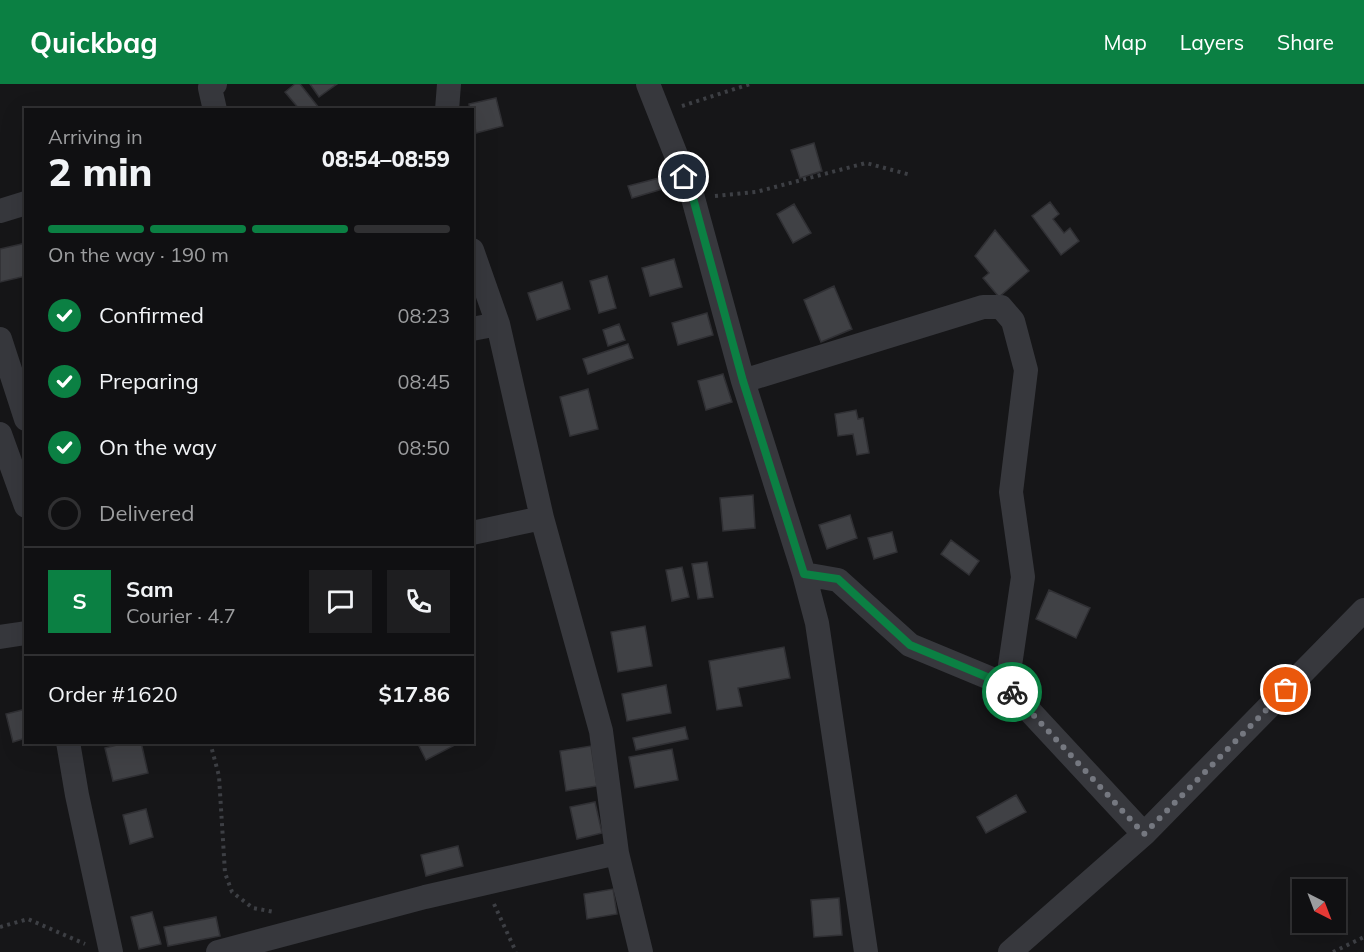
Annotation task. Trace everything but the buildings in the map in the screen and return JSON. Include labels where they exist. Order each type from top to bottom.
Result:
[{"type":"street","points":[[215,84],[210,88],[215,108]]},
{"type":"street","points":[[447,108],[449,84]]},
{"type":"street","points":[[648,84],[693,198],[743,381],[804,574],[817,623],[866,952]]},
{"type":"street","points":[[0,211],[24,204]]},
{"type":"street","points":[[474,256],[498,324],[542,518],[601,731],[617,853],[641,952]]},
{"type":"street","points":[[743,381],[983,307],[1001,307],[1013,321],[1026,370],[1011,492],[1023,577],[1008,679],[1011,691]]},
{"type":"street","points":[[474,329],[498,324]]},
{"type":"street","points":[[0,339],[24,413]]},
{"type":"street","points":[[0,423],[24,419]]},
{"type":"street","points":[[0,434],[24,500]]},
{"type":"street","points":[[474,533],[542,518]]},
{"type":"street","points":[[804,574],[838,579],[910,645],[992,679],[1011,691],[1144,834]]},
{"type":"street","points":[[1010,952],[1144,834],[1364,610]]},
{"type":"street","points":[[0,637],[24,633]]},
{"type":"street","points":[[68,744],[101,950]]},
{"type":"street","points":[[218,952],[425,897],[617,853]]},
{"type":"path","points":[[659,113],[750,84]]},
{"type":"path","points":[[693,198],[756,192],[866,163],[911,175]]},
{"type":"path","points":[[211,744],[219,776],[225,873],[232,892],[253,908],[275,912]]},
{"type":"path","points":[[484,884],[516,952]]},
{"type":"path","points":[[0,927],[28,919],[101,950]]},
{"type":"path","points":[[1332,952],[1364,937]]},
{"type":"way so far","points":[[1012,692],[1144,834],[1286,690]]},
{"type":"route","points":[[684,177],[693,198],[743,381],[804,574],[838,579],[910,645],[992,679],[1012,692]]}]
